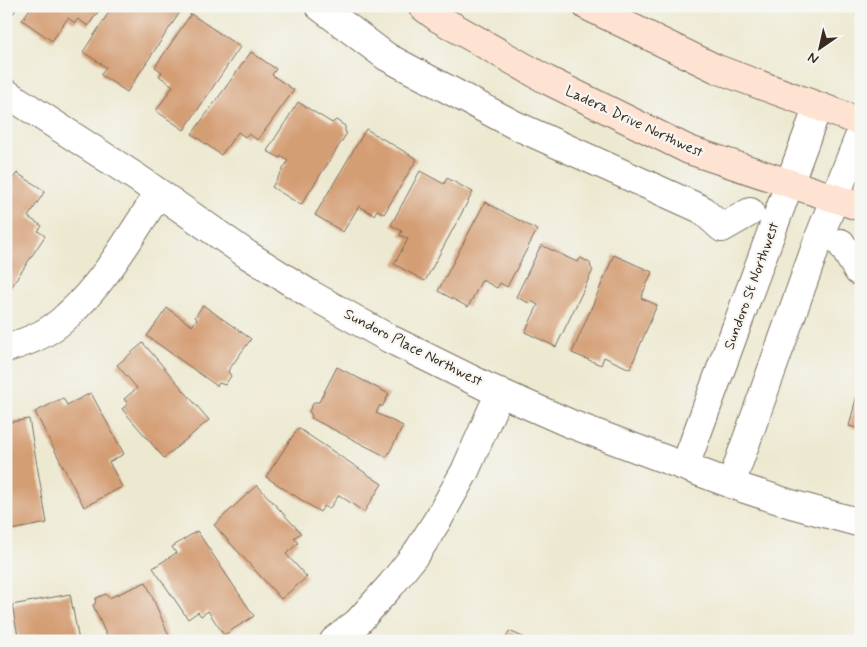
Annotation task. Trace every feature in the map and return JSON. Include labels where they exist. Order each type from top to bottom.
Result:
[{"type":"main road","name":"Ladera Drive Northwest","points":[[422,6],[438,18],[546,80],[689,150],[861,207]]},
{"type":"main road","points":[[587,6],[716,68],[861,122]]},
{"type":"street","points":[[319,6],[387,57],[515,125],[701,209],[722,228],[750,212]]},
{"type":"street","name":"Sundoro Place Northwest","points":[[6,92],[136,177],[248,255],[310,294],[390,339],[571,424],[731,484],[791,504],[861,523]]},
{"type":"street","name":"Sundoro St Northwest","points":[[685,466],[818,106]]},
{"type":"street","points":[[731,484],[820,235],[861,132]]},
{"type":"street","points":[[6,348],[18,345],[42,334],[66,317],[89,294],[106,274],[159,193]]},
{"type":"street","points":[[841,243],[858,271],[861,271]]},
{"type":"street","points":[[334,641],[358,622],[418,551],[465,471],[500,392]]},
{"type":"building","points":[[6,6],[18,6],[12,15],[6,12]]},
{"type":"building","points":[[32,6],[102,6],[88,26],[78,19],[75,23],[68,18],[52,41],[22,20]]},
{"type":"building","points":[[113,6],[184,6],[127,92],[101,75],[106,67],[83,52]]},
{"type":"building","points":[[191,14],[240,47],[184,130],[156,111],[173,86],[159,76],[162,72],[155,67]]},
{"type":"building","points":[[251,52],[276,69],[272,75],[294,90],[258,140],[248,134],[245,137],[238,132],[221,155],[192,134]]},
{"type":"building","points":[[298,102],[332,123],[336,120],[345,126],[345,132],[347,133],[301,205],[272,187],[288,161],[281,156],[280,158],[267,151]]},
{"type":"building","points":[[366,129],[417,159],[384,214],[377,210],[374,215],[359,206],[343,232],[315,215]]},
{"type":"building","points":[[420,171],[444,184],[447,178],[473,192],[425,281],[394,264],[408,239],[400,235],[402,231],[391,225]]},
{"type":"building","points":[[17,173],[45,191],[28,217],[42,226],[38,231],[45,236],[10,289],[6,287],[6,188]]},
{"type":"building","points":[[485,202],[537,230],[507,287],[500,283],[497,288],[482,280],[468,307],[438,291]]},
{"type":"building","points":[[541,245],[577,262],[581,258],[590,263],[593,270],[556,347],[525,332],[538,305],[516,297]]},
{"type":"building","points":[[614,255],[652,272],[641,298],[657,305],[630,369],[604,357],[601,365],[572,353]]},
{"type":"building","points":[[203,305],[251,339],[228,371],[231,376],[225,385],[219,383],[217,386],[147,336],[167,308],[192,326],[197,319],[195,317]]},
{"type":"building","points":[[143,343],[209,420],[164,458],[122,409],[128,404],[124,399],[137,388],[117,365]]},
{"type":"building","points":[[337,367],[389,394],[382,407],[380,405],[376,413],[403,426],[387,457],[311,418],[312,416],[309,411],[314,402],[319,402]]},
{"type":"building","points":[[861,383],[861,429],[849,426]]},
{"type":"building","points":[[91,393],[124,454],[109,462],[122,487],[84,507],[35,412],[63,398],[67,405]]},
{"type":"building","points":[[29,419],[47,523],[6,531],[6,423]]},
{"type":"building","points":[[298,428],[382,484],[364,512],[339,495],[329,509],[324,506],[320,512],[266,477]]},
{"type":"building","points":[[257,485],[301,533],[294,538],[298,543],[286,554],[307,577],[281,599],[214,525]]},
{"type":"building","points":[[197,531],[254,616],[224,635],[208,611],[201,616],[198,612],[188,619],[153,568],[176,553],[172,547]]},
{"type":"building","points":[[146,582],[169,636],[157,641],[154,638],[149,641],[109,641],[93,605],[96,598],[106,594],[109,598]]},
{"type":"building","points":[[70,594],[79,641],[19,641],[12,605]]},
{"type":"building","points":[[509,631],[532,641],[505,641]]}]
